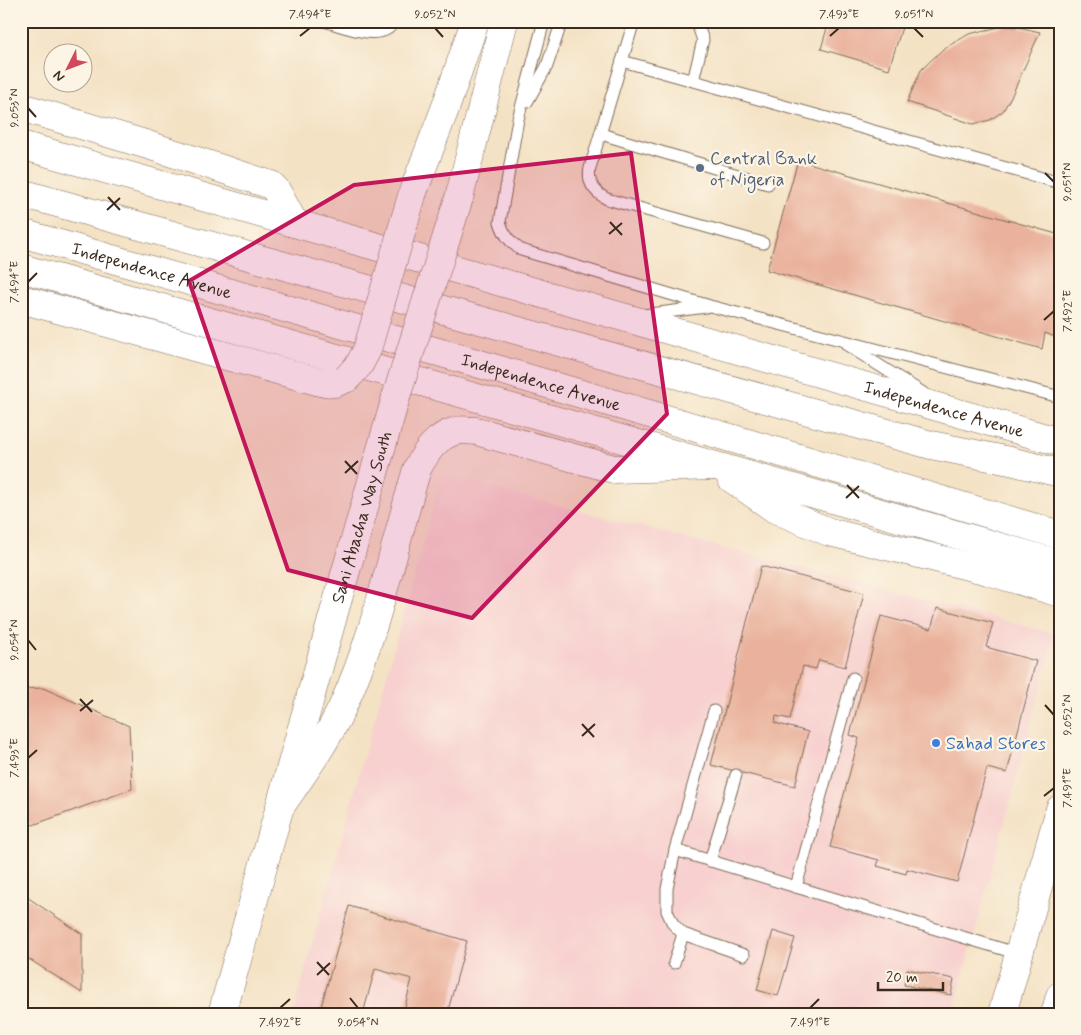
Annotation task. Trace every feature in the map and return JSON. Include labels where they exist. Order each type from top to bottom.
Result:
[{"type":"main road","name":"Sani Abacha Way South","points":[[222,1014],[396,397],[459,198],[504,21]]},
{"type":"main road","points":[[21,299],[320,382],[335,382],[347,378],[359,365],[367,350],[413,192],[445,109],[474,22]]},
{"type":"main road","points":[[21,107],[148,145],[270,185],[276,190],[294,223]]},
{"type":"main road","name":"Independence Avenue","points":[[21,145],[1060,442]]},
{"type":"main road","name":"Independence Avenue","points":[[21,193],[931,445],[1060,473]]},
{"type":"main road","name":"Independence Avenue","points":[[21,233],[473,362],[1060,535]]},
{"type":"main road","name":"Independence Avenue","points":[[21,268],[1060,564]]},
{"type":"main road","points":[[280,807],[326,740],[361,663],[417,469],[436,440],[457,430],[476,431],[614,469],[714,466],[776,509],[829,532],[988,571],[1060,593]]},
{"type":"main road","points":[[1002,1014],[1060,809]]},
{"type":"main road","points":[[1055,1014],[1060,996]]},
{"type":"lane","points":[[324,21],[375,34],[389,29],[394,21]]},
{"type":"lane","points":[[544,21],[518,119],[500,222],[503,233],[511,243],[521,250],[710,306],[1060,397]]},
{"type":"lane","points":[[518,119],[547,66],[562,21]]},
{"type":"lane","points":[[634,21],[589,174],[594,189],[607,199],[763,243]]},
{"type":"lane","points":[[693,81],[703,40],[696,21]]},
{"type":"lane","points":[[622,61],[1060,183]]},
{"type":"lane","points":[[600,134],[768,184]]},
{"type":"lane","points":[[623,317],[710,306]]},
{"type":"lane","points":[[839,340],[949,410]]},
{"type":"lane","points":[[796,886],[853,678]]},
{"type":"lane","points":[[714,711],[675,850],[667,889],[667,911],[673,924],[683,934],[744,955]]},
{"type":"lane","points":[[710,861],[736,775]]},
{"type":"lane","points":[[675,850],[1019,954]]},
{"type":"lane","points":[[674,962],[683,934]]},
{"type":"highlighted area","points":[[631,153],[667,414],[472,618],[288,570],[189,281],[354,185]]},
{"type":"shaded area","points":[[442,475],[1055,634],[953,1014],[293,1014]]},
{"type":"building","points":[[829,21],[904,21],[889,69],[821,49]]},
{"type":"building","points":[[1004,26],[1040,32],[1003,111],[990,120],[973,124],[907,102],[921,70],[943,49],[969,34]]},
{"type":"building","points":[[798,160],[1060,235],[1060,339],[1045,333],[1042,349],[767,270]]},
{"type":"building","points":[[761,566],[864,593],[845,667],[819,660],[816,669],[803,666],[790,719],[776,716],[775,723],[808,732],[795,786],[711,765]]},
{"type":"building","name":"Sahad Stores","points":[[937,608],[993,623],[986,647],[1036,661],[1007,773],[987,768],[957,882],[907,869],[906,874],[877,866],[879,860],[830,847],[859,738],[850,735],[881,616],[931,629]]},
{"type":"building","points":[[43,688],[129,726],[132,789],[33,825],[21,820],[21,689]]},
{"type":"building","points":[[21,893],[82,934],[82,993],[21,954]]},
{"type":"building","points":[[349,906],[467,941],[447,1014],[403,1014],[412,979],[375,969],[363,1014],[319,1014]]},
{"type":"building","points":[[773,931],[795,938],[778,996],[757,990]]},
{"type":"building","points":[[907,969],[954,979],[951,995],[904,985]]},
{"type":"place","name":"Central Bank of Nigeria","points":[[700,168]]},
{"type":"place","name":"Sahad Stores","points":[[936,743]]}]
